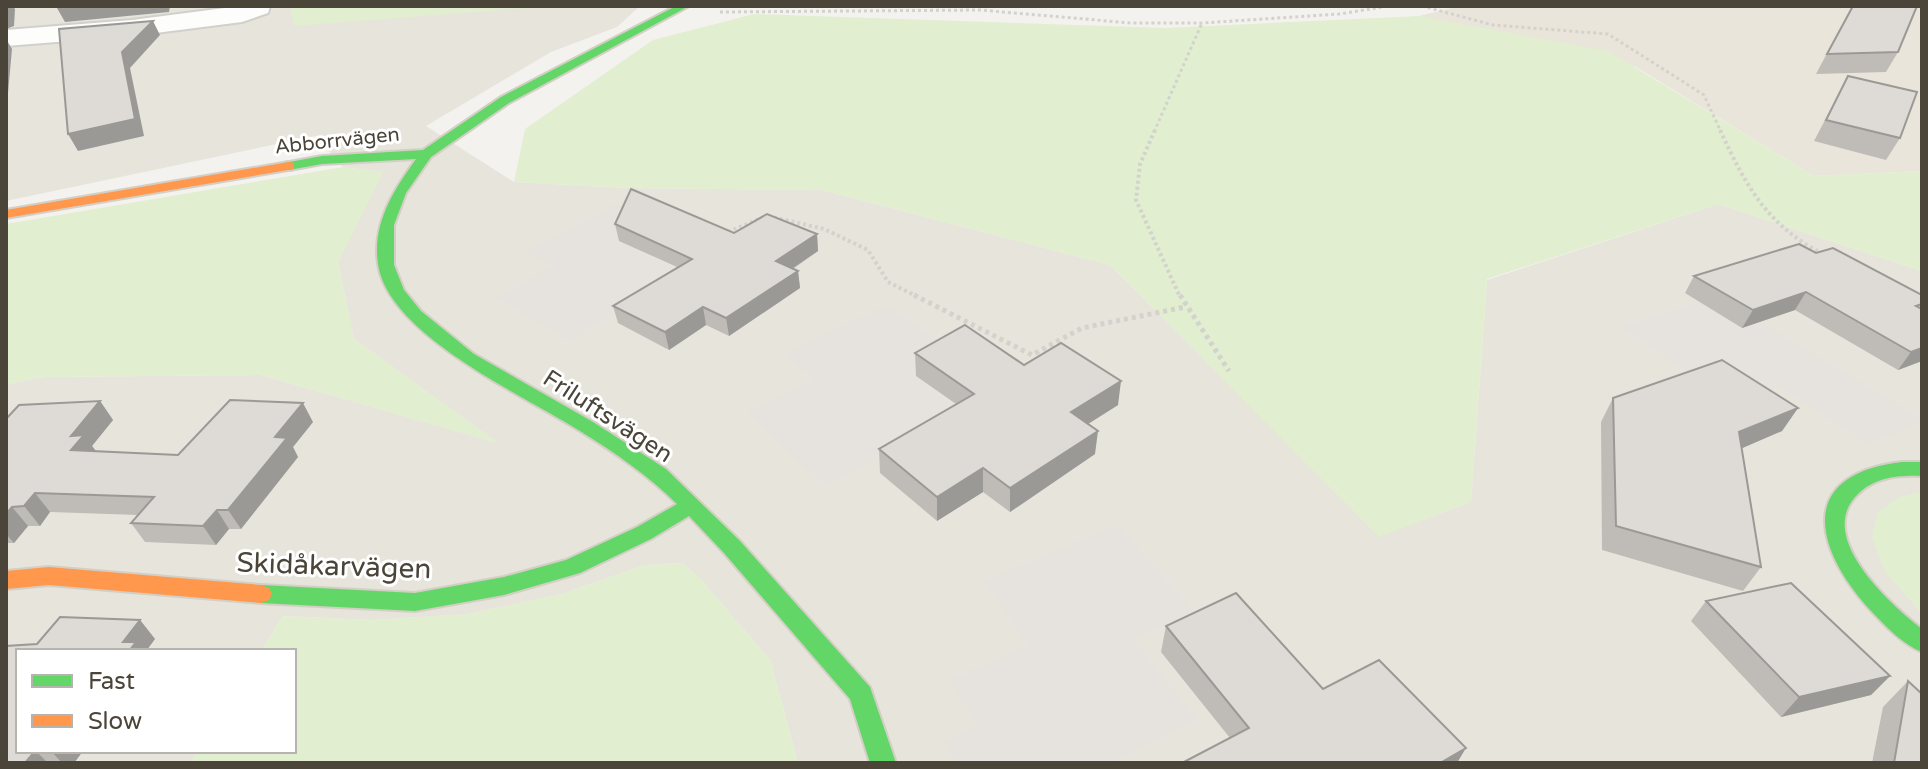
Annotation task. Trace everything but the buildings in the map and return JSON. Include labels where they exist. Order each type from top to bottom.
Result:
[{"type":"street","name":"Abborrvägen","points":[[6,214],[322,160],[426,154],[505,100],[684,6]]},
{"type":"street","points":[[6,38],[132,28],[242,14],[259,8]]},
{"type":"street","name":"Friluftsvägen","points":[[426,154],[399,193],[387,225],[386,265],[396,291],[415,315],[468,358],[586,426],[659,474],[732,547],[861,694],[883,763]]},
{"type":"street","points":[[1922,469],[1906,468],[1863,477],[1838,500],[1833,533],[1853,575],[1897,624],[1922,642]]},
{"type":"street","name":"Skidåkarvägen","points":[[6,580],[49,576],[326,599],[415,602],[504,586],[572,567],[644,533],[690,506]]},
{"type":"path","points":[[659,19],[756,10],[980,10],[1131,23],[1202,23],[1339,14],[1390,6]]},
{"type":"path","points":[[1422,6],[1493,25],[1608,34],[1704,95],[1745,185],[1763,207],[1803,244],[1832,259]]},
{"type":"path","points":[[1202,23],[1140,164],[1136,200],[1185,307],[1229,371]]},
{"type":"path","points":[[728,232],[769,215],[824,229],[868,250],[888,282],[1032,355],[1082,328],[1185,307]]},
{"type":"shaded area","points":[[6,6],[640,6],[617,27],[551,52],[426,126],[514,182],[626,188],[822,190],[1110,265],[1379,536],[1471,502],[1487,280],[1718,204],[1922,271],[1922,763],[798,763],[770,660],[701,580],[682,563],[645,565],[562,594],[468,614],[373,620],[283,616],[262,649],[16,649],[16,753],[197,753],[191,763],[6,763],[6,384],[44,377],[261,375],[498,443],[354,339],[338,262],[382,172],[343,167],[315,136],[6,201]]},
{"type":"shaded area","points":[[1460,6],[1922,6],[1922,171],[1814,176],[1636,67],[1419,16]]},
{"type":"shaded area","points":[[616,204],[673,230],[637,251],[683,273],[569,341],[495,298],[554,266],[526,251]]},
{"type":"shaded area","points":[[1700,302],[1742,328],[1760,322],[1922,419],[1922,423],[1869,444],[1778,387],[1736,403],[1621,327]]},
{"type":"shaded area","points":[[887,305],[949,348],[908,371],[959,410],[826,487],[747,413],[814,379],[785,354]]},
{"type":"shaded area","points":[[1118,525],[1194,612],[1134,640],[1197,719],[1113,763],[957,763],[945,742],[977,726],[950,680],[1028,645],[983,581]]},
{"type":"green space","points":[[290,6],[552,6],[294,26]]},
{"type":"green space","points":[[754,14],[1166,28],[1419,16],[1608,51],[1814,176],[1922,171],[1922,271],[1718,204],[1487,279],[1471,502],[1379,537],[1110,265],[822,190],[626,188],[514,182],[525,129],[653,40]]},
{"type":"green space","points":[[343,167],[383,172],[338,262],[354,339],[500,444],[261,375],[44,377],[6,384],[6,224]]},
{"type":"green space","points":[[1922,492],[1922,614],[1885,572],[1872,538],[1878,512],[1899,497]]},
{"type":"green space","points":[[682,563],[701,580],[770,660],[798,763],[191,763],[197,753],[296,753],[296,649],[262,649],[283,616],[373,620],[468,614],[562,594],[645,565]]},
{"type":"traffic: fast","points":[[289,166],[322,160],[426,154],[505,100],[684,6]]},
{"type":"traffic: fast","points":[[426,154],[399,193],[387,225],[386,265],[396,291],[415,315],[468,358],[586,426],[659,474],[732,547],[861,694],[883,763]]},
{"type":"traffic: fast","points":[[1922,469],[1882,472],[1864,479],[1848,491],[1836,509],[1834,530],[1840,552],[1853,574],[1888,614],[1922,642]]},
{"type":"traffic: fast","points":[[261,594],[415,602],[504,586],[572,567],[644,533],[690,506]]},
{"type":"traffic: slow","points":[[6,214],[289,166]]},
{"type":"traffic: slow","points":[[6,580],[49,576],[261,594]]}]
